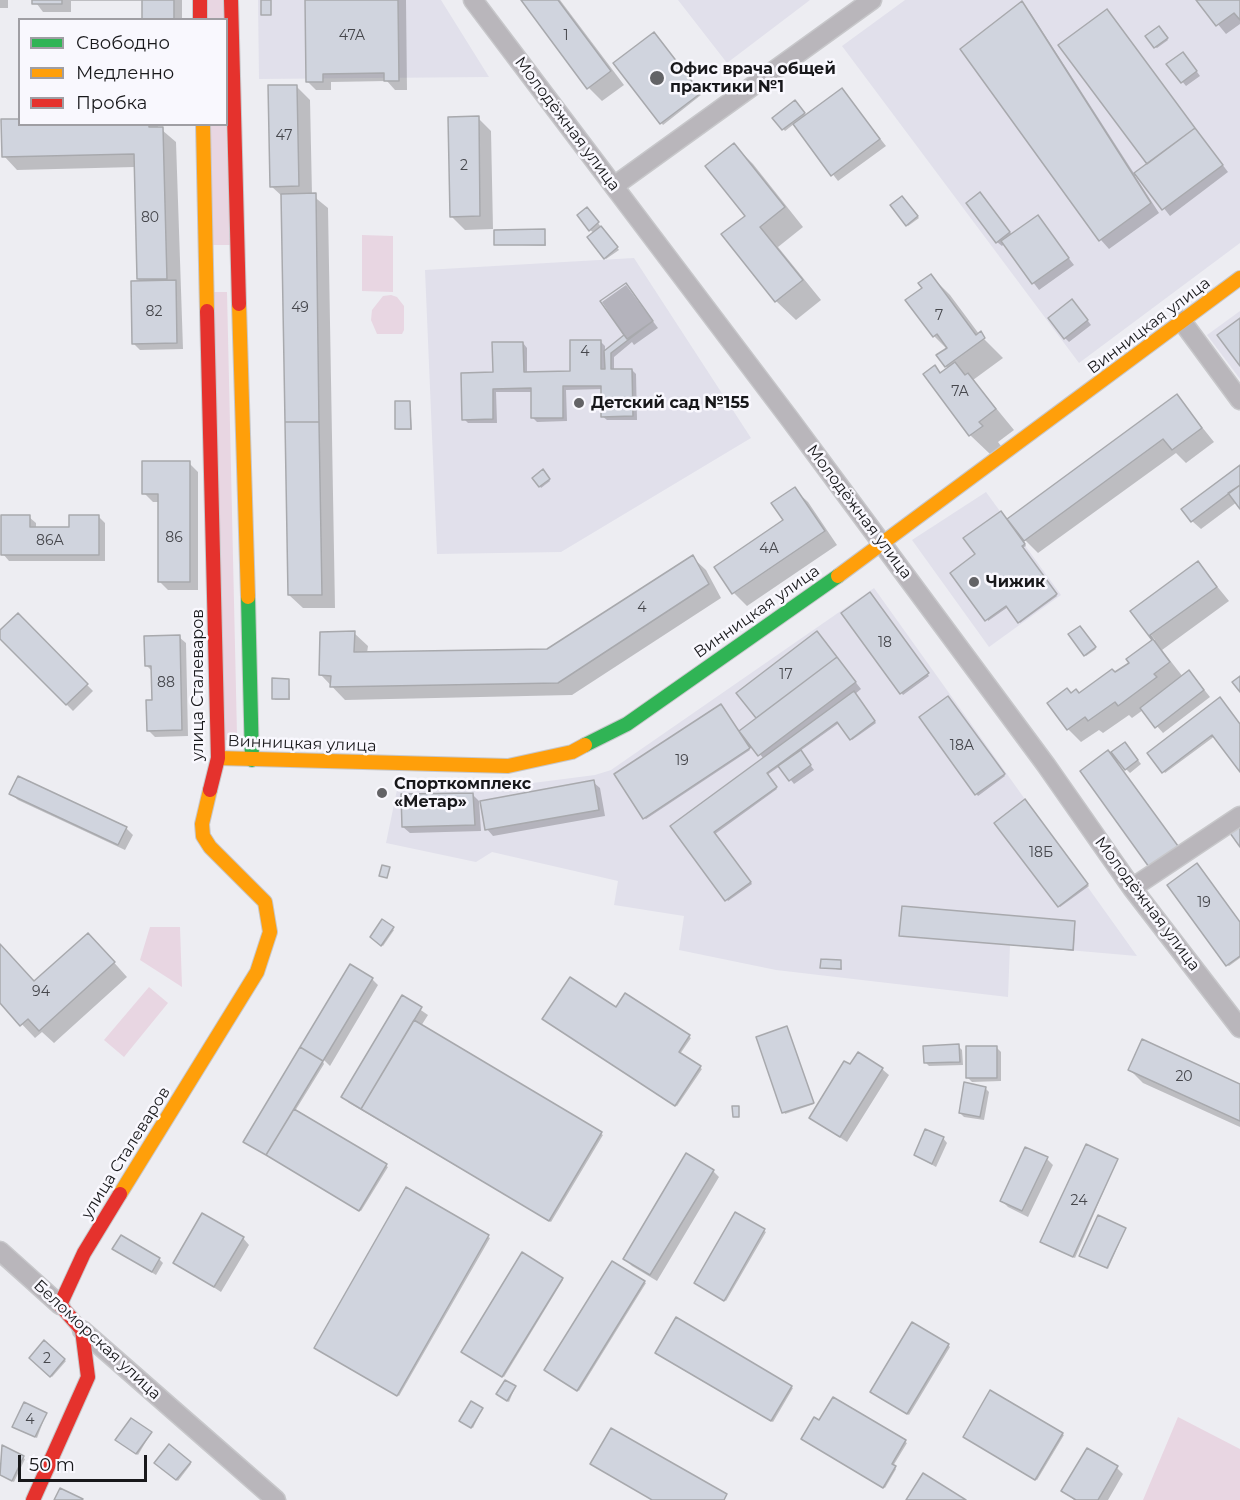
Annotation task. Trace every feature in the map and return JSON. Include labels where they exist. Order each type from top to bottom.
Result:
[{"type":"street","points":[[200,0],[200,18]]},
{"type":"street","name":"улица Сталеваров","points":[[228,100],[231,0]]},
{"type":"street","name":"Молодёжная улица","points":[[473,0],[883,545],[1046,765],[1132,888],[1240,1028]]},
{"type":"street","points":[[614,186],[872,0]]},
{"type":"street","name":"улица Сталеваров","points":[[203,126],[223,266],[252,760]]},
{"type":"street","name":"улица Сталеваров","points":[[60,1305],[84,1253],[257,972],[270,932],[265,902],[210,847],[203,836],[202,824],[218,758],[223,266],[227,126]]},
{"type":"street","name":"Винницкая улица","points":[[218,758],[508,766],[572,752],[627,724],[883,545],[1240,278]]},
{"type":"street","points":[[1181,320],[1240,400]]},
{"type":"street","points":[[1132,888],[1240,816]]},
{"type":"street","name":"Беломорская улица","points":[[0,1251],[60,1305],[82,1330],[276,1500]]},
{"type":"street","points":[[33,1500],[88,1377],[82,1330]]},
{"type":"shaded area","points":[[205,0],[224,0],[225,18],[205,18]]},
{"type":"shaded area","points":[[258,0],[441,0],[489,77],[259,79]]},
{"type":"shaded area","points":[[678,0],[810,0],[727,63]]},
{"type":"shaded area","points":[[905,0],[1240,0],[1240,243],[1079,363],[842,46]]},
{"type":"shaded area","points":[[208,126],[226,126],[230,245],[211,245]]},
{"type":"shaded area","points":[[362,235],[393,236],[393,292],[362,291]]},
{"type":"shaded area","name":"Детский сад №155","points":[[634,258],[751,438],[561,552],[437,554],[425,270]]},
{"type":"shaded area","points":[[212,292],[227,292],[237,735],[234,741],[225,740]]},
{"type":"shaded area","points":[[383,296],[397,297],[404,306],[404,330],[402,334],[377,334],[371,320],[372,310]]},
{"type":"shaded area","points":[[1240,311],[1240,379],[1207,335]]},
{"type":"shaded area","points":[[986,492],[1061,595],[989,647],[912,540]]},
{"type":"shaded area","points":[[874,588],[1137,956],[1010,945],[1008,997],[776,970],[679,950],[684,916],[614,905],[618,881],[492,852],[476,862],[386,843],[397,790],[486,789],[595,775],[611,770]]},
{"type":"shaded area","points":[[150,927],[180,927],[182,987],[140,960]]},
{"type":"shaded area","points":[[149,987],[168,1003],[124,1057],[104,1040]]},
{"type":"shaded area","points":[[1178,1417],[1240,1449],[1240,1500],[1143,1500]]},
{"type":"building","points":[[32,0],[62,0],[62,4],[32,4]]},
{"type":"building","points":[[142,0],[174,0],[174,18],[142,18]]},
{"type":"building","points":[[261,0],[271,0],[271,15],[261,15]]},
{"type":"building","points":[[305,0],[398,0],[399,81],[384,81],[384,73],[323,74],[323,82],[306,82]]},
{"type":"building","points":[[521,0],[558,0],[611,71],[587,89]]},
{"type":"building","points":[[1196,0],[1240,0],[1240,20],[1234,13],[1216,26]]},
{"type":"building","points":[[1022,1],[1151,203],[1099,241],[960,49]]},
{"type":"building","points":[[1107,9],[1195,128],[1147,164],[1058,45]]},
{"type":"building","points":[[1159,26],[1168,38],[1154,48],[1145,36]]},
{"type":"building","points":[[654,32],[701,93],[660,124],[613,63]]},
{"type":"building","points":[[1183,52],[1197,71],[1181,83],[1166,64]]},
{"type":"building","points":[[268,85],[297,85],[299,186],[270,187]]},
{"type":"building","points":[[842,88],[880,139],[831,176],[793,124]]},
{"type":"building","points":[[795,100],[805,113],[782,130],[772,118]]},
{"type":"building","points":[[479,116],[480,216],[450,217],[448,117]]},
{"type":"building","points":[[1,119],[18,119],[18,126],[163,127],[167,279],[137,279],[134,154],[2,157]]},
{"type":"building","points":[[1195,128],[1223,165],[1162,210],[1134,173]]},
{"type":"building","points":[[734,143],[785,207],[760,227],[803,280],[775,302],[721,234],[745,216],[705,166]]},
{"type":"building","points":[[980,192],[1010,232],[996,243],[966,203]]},
{"type":"building","points":[[316,193],[319,422],[285,422],[281,194]]},
{"type":"building","points":[[902,196],[918,216],[906,226],[890,205]]},
{"type":"building","points":[[587,207],[599,222],[589,231],[577,215]]},
{"type":"building","points":[[1038,215],[1069,258],[1032,284],[1001,241]]},
{"type":"building","points":[[601,226],[618,247],[604,259],[587,237]]},
{"type":"building","points":[[545,229],[545,245],[494,245],[494,230]]},
{"type":"building","points":[[931,274],[976,335],[981,331],[985,338],[945,367],[936,355],[947,348],[937,334],[933,337],[905,300],[922,288],[918,283]]},
{"type":"building","points":[[176,280],[177,343],[132,344],[131,281]]},
{"type":"building","points":[[626,283],[653,321],[611,353],[611,369],[632,369],[633,416],[601,417],[601,386],[563,386],[563,418],[531,418],[531,388],[493,389],[493,419],[462,420],[461,373],[493,372],[492,342],[523,342],[524,372],[570,371],[570,340],[601,340],[601,369],[605,369],[604,351],[624,335],[600,301]]},
{"type":"building","points":[[626,283],[653,321],[627,339],[600,301]]},
{"type":"building","points":[[1072,299],[1088,320],[1064,339],[1048,318]]},
{"type":"building","points":[[1240,318],[1240,366],[1217,335]]},
{"type":"building","points":[[955,362],[965,375],[968,373],[996,409],[979,422],[983,426],[969,436],[923,374],[935,365],[940,373]]},
{"type":"building","points":[[1177,394],[1202,428],[1172,450],[1163,439],[1024,541],[1007,519]]},
{"type":"building","points":[[395,401],[410,401],[411,429],[395,429]]},
{"type":"building","points":[[285,422],[319,422],[322,595],[288,595]]},
{"type":"building","points":[[142,461],[190,461],[190,582],[158,582],[158,494],[142,494]]},
{"type":"building","points":[[1240,465],[1240,485],[1191,522],[1181,509]]},
{"type":"building","points":[[543,469],[550,479],[539,487],[532,478]]},
{"type":"building","points":[[1240,485],[1240,509],[1228,493]]},
{"type":"building","points":[[795,487],[825,531],[732,594],[714,567],[783,520],[771,503]]},
{"type":"building","points":[[1001,511],[1025,544],[1022,546],[1057,594],[1018,623],[1006,606],[985,621],[950,573],[975,554],[963,538]]},
{"type":"building","points":[[1,515],[30,515],[30,527],[69,527],[69,515],[99,515],[99,555],[1,555]]},
{"type":"building","points":[[693,555],[709,584],[558,683],[330,687],[331,676],[319,675],[320,632],[355,631],[354,652],[547,649]]},
{"type":"building","points":[[1198,561],[1217,587],[1150,635],[1170,662],[1154,674],[1157,677],[1118,706],[1115,702],[1088,721],[1085,717],[1067,730],[1047,703],[1067,688],[1071,693],[1076,689],[1079,693],[1112,669],[1115,672],[1129,663],[1126,659],[1152,640],[1130,611]]},
{"type":"building","points":[[870,592],[929,673],[900,694],[841,613]]},
{"type":"building","points":[[18,613],[88,684],[66,705],[0,639],[0,630]]},
{"type":"building","points":[[1080,626],[1096,647],[1084,656],[1068,634]]},
{"type":"building","points":[[817,631],[837,657],[756,718],[736,693]]},
{"type":"building","points":[[180,635],[182,730],[147,731],[146,700],[152,700],[151,666],[145,666],[144,636]]},
{"type":"building","points":[[837,657],[856,682],[758,756],[739,731]]},
{"type":"building","points":[[1189,670],[1204,690],[1155,728],[1140,708]]},
{"type":"building","points":[[1240,676],[1240,692],[1232,682]]},
{"type":"building","points":[[272,678],[289,679],[289,699],[272,699]]},
{"type":"building","points":[[854,691],[875,721],[850,740],[837,722],[767,773],[777,787],[714,832],[751,882],[725,901],[670,826]]},
{"type":"building","points":[[948,696],[1005,774],[975,795],[919,717]]},
{"type":"building","points":[[1220,697],[1240,724],[1240,772],[1212,735],[1162,773],[1147,753]]},
{"type":"building","points":[[721,704],[750,748],[643,819],[614,774]]},
{"type":"building","points":[[1125,742],[1138,760],[1125,770],[1111,752]]},
{"type":"building","points":[[801,750],[811,765],[789,781],[778,766]]},
{"type":"building","points":[[1108,750],[1178,846],[1149,867],[1080,771]]},
{"type":"building","points":[[18,776],[127,827],[118,845],[9,794]]},
{"type":"building","points":[[594,780],[599,810],[485,830],[480,801]]},
{"type":"building","points":[[473,793],[475,825],[402,827],[401,794]]},
{"type":"building","points":[[1025,799],[1088,884],[1058,907],[994,823]]},
{"type":"building","points":[[1240,826],[1240,847],[1230,833]]},
{"type":"building","points":[[1197,863],[1240,922],[1240,956],[1226,966],[1167,885]]},
{"type":"building","points":[[382,865],[390,867],[387,878],[379,876]]},
{"type":"building","points":[[902,906],[1075,921],[1073,950],[899,936]]},
{"type":"building","points":[[382,919],[394,927],[381,946],[370,937]]},
{"type":"building","points":[[88,933],[115,962],[39,1031],[28,1019],[20,1026],[0,1003],[0,944],[34,981]]},
{"type":"building","points":[[821,959],[841,960],[841,969],[820,968]]},
{"type":"building","points":[[350,964],[373,978],[323,1061],[300,1047]]},
{"type":"building","points":[[570,977],[616,1007],[625,993],[690,1035],[679,1052],[701,1066],[675,1106],[542,1019]]},
{"type":"building","points":[[402,995],[422,1007],[361,1109],[341,1097]]},
{"type":"building","points":[[414,1020],[602,1132],[549,1221],[361,1109]]},
{"type":"building","points":[[787,1026],[814,1103],[782,1113],[756,1037]]},
{"type":"building","points":[[1142,1039],[1240,1084],[1240,1121],[1128,1070]]},
{"type":"building","points":[[959,1044],[960,1062],[924,1063],[923,1046]]},
{"type":"building","points":[[966,1046],[997,1046],[997,1078],[966,1078]]},
{"type":"building","points":[[300,1047],[323,1061],[266,1155],[243,1142]]},
{"type":"building","points":[[858,1052],[883,1068],[840,1137],[809,1118],[844,1061],[850,1064]]},
{"type":"building","points":[[964,1082],[986,1087],[980,1117],[959,1113]]},
{"type":"building","points":[[732,1106],[739,1106],[739,1117],[733,1117]]},
{"type":"building","points":[[294,1109],[387,1164],[359,1211],[266,1155]]},
{"type":"building","points":[[925,1129],[944,1137],[932,1164],[914,1155]]},
{"type":"building","points":[[1086,1144],[1118,1159],[1073,1257],[1040,1242]]},
{"type":"building","points":[[1025,1147],[1048,1157],[1022,1211],[1000,1201]]},
{"type":"building","points":[[686,1153],[714,1170],[650,1275],[623,1259]]},
{"type":"building","points":[[406,1187],[489,1235],[397,1396],[314,1348]]},
{"type":"building","points":[[735,1212],[765,1229],[724,1301],[694,1283]]},
{"type":"building","points":[[202,1213],[244,1237],[214,1287],[173,1263]]},
{"type":"building","points":[[1098,1215],[1126,1228],[1107,1268],[1079,1256]]},
{"type":"building","points":[[121,1235],[160,1258],[152,1272],[112,1249]]},
{"type":"building","points":[[522,1252],[563,1278],[502,1377],[461,1352]]},
{"type":"building","points":[[612,1261],[645,1281],[577,1391],[544,1370]]},
{"type":"building","points":[[676,1317],[792,1386],[771,1421],[655,1353]]},
{"type":"building","points":[[912,1322],[949,1344],[907,1414],[870,1392]]},
{"type":"building","points":[[44,1340],[65,1359],[50,1377],[29,1358]]},
{"type":"building","points":[[505,1380],[516,1386],[507,1401],[496,1394]]},
{"type":"building","points":[[990,1390],[1063,1433],[1035,1480],[963,1437]]},
{"type":"building","points":[[833,1397],[906,1440],[892,1464],[896,1466],[883,1488],[801,1439],[814,1417],[819,1420]]},
{"type":"building","points":[[471,1401],[483,1408],[471,1428],[459,1421]]},
{"type":"building","points":[[24,1402],[47,1413],[35,1437],[12,1427]]},
{"type":"building","points":[[131,1418],[152,1432],[136,1454],[115,1440]]},
{"type":"building","points":[[611,1428],[727,1494],[724,1500],[652,1500],[590,1464]]},
{"type":"building","points":[[169,1444],[191,1462],[176,1480],[154,1463]]},
{"type":"building","points":[[2,1445],[24,1456],[12,1481],[0,1475]]},
{"type":"building","points":[[1087,1448],[1118,1466],[1098,1500],[1076,1500],[1061,1491]]},
{"type":"building","points":[[923,1473],[966,1500],[906,1500]]},
{"type":"building","points":[[60,1488],[83,1499],[54,1500]]},
{"type":"traffic: fast","points":[[585,745],[627,724],[838,576]]},
{"type":"traffic: fast","points":[[248,597],[252,760]]},
{"type":"traffic: slow","points":[[203,126],[207,311]]},
{"type":"traffic: slow","points":[[838,576],[1240,278]]},
{"type":"traffic: slow","points":[[239,304],[248,597]]},
{"type":"traffic: slow","points":[[218,758],[508,766],[572,752],[585,745]]},
{"type":"traffic: slow","points":[[120,1194],[257,972],[270,932],[265,902],[210,847],[203,836],[202,824],[210,790]]},
{"type":"traffic: jam","points":[[200,0],[200,18]]},
{"type":"traffic: jam","points":[[231,0],[239,304]]},
{"type":"traffic: jam","points":[[207,311],[218,758],[210,790]]},
{"type":"traffic: jam","points":[[33,1500],[88,1377],[82,1330],[60,1305],[84,1253],[120,1194]]},
{"type":"place","name":"Офис врача общей практики №1","points":[[657,78]]},
{"type":"place","name":"Детский сад №155","points":[[579,403]]},
{"type":"place","name":"Чижик","points":[[974,582]]},
{"type":"place","name":"Спорткомплекс «Метар»","points":[[382,793]]}]
